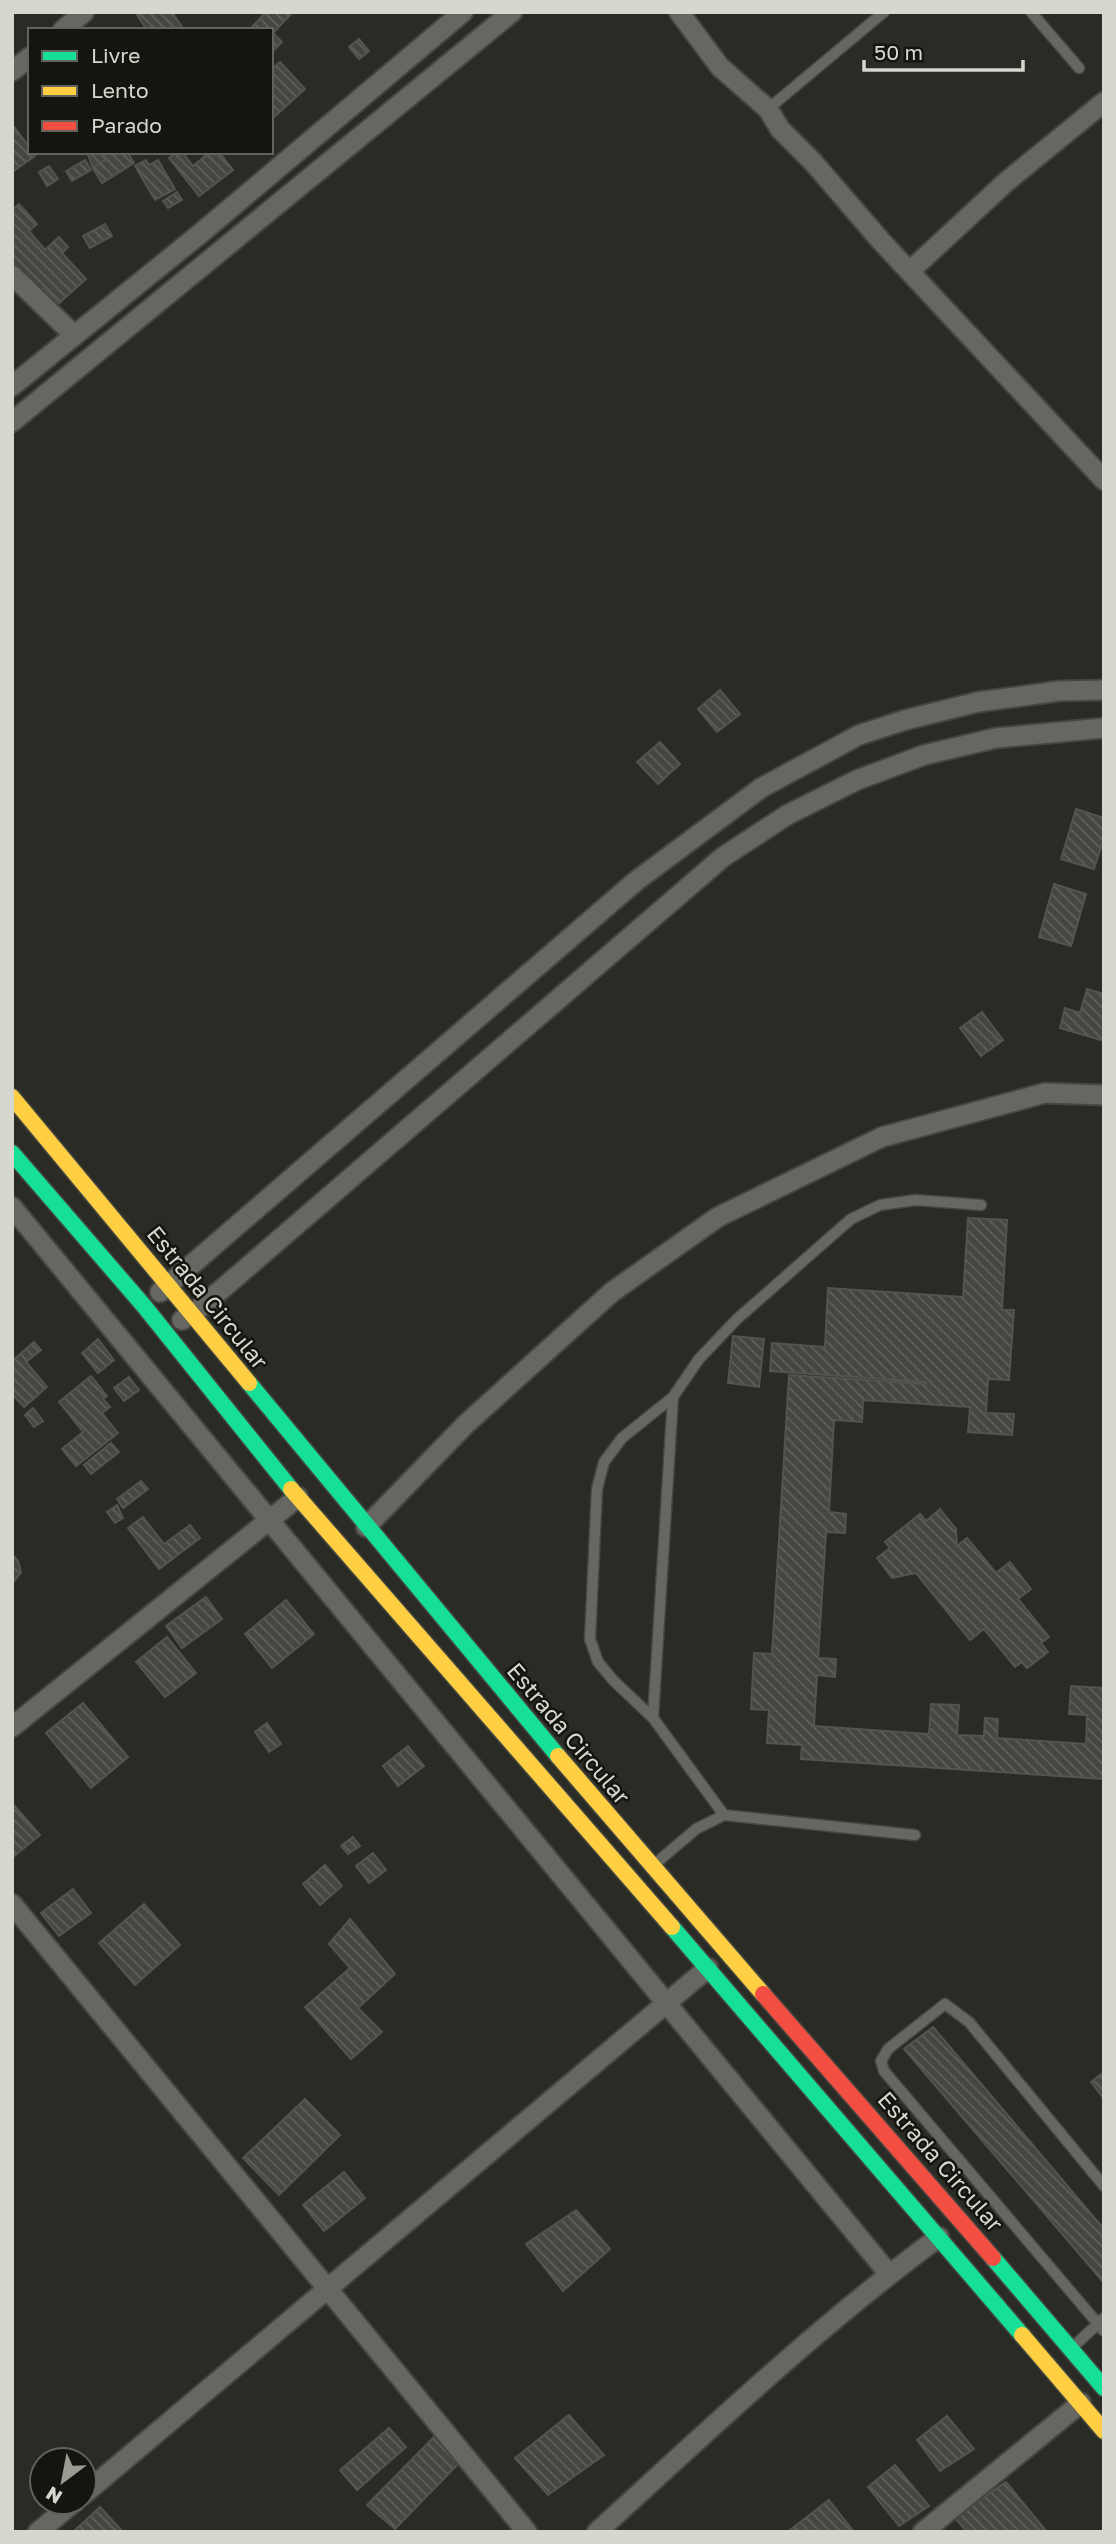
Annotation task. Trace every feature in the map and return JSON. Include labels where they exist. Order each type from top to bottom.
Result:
[{"type":"main road","name":"Estrada Circular","points":[[12,1097],[169,1284],[366,1527],[652,1867],[954,2209],[1104,2388]]},
{"type":"main road","points":[[12,1153],[144,1306],[298,1497],[708,1968],[1104,2431]]},
{"type":"street","points":[[65,28],[84,12]]},
{"type":"street","points":[[12,386],[326,130],[463,12]]},
{"type":"street","points":[[12,422],[512,12]]},
{"type":"street","points":[[678,12],[720,67],[768,109],[780,129],[1104,480]]},
{"type":"street","points":[[12,71],[28,59]]},
{"type":"street","points":[[909,271],[1006,182],[1104,102]]},
{"type":"street","points":[[12,275],[74,335]]},
{"type":"street","points":[[144,1306],[636,881],[761,789],[859,735],[905,720],[978,702],[1059,691],[1104,690]]},
{"type":"street","points":[[163,1330],[193,1314],[723,857],[787,814],[857,780],[924,755],[996,738],[1104,728]]},
{"type":"street","points":[[366,1527],[466,1424],[612,1292],[718,1217],[883,1137],[1045,1093],[1104,1095]]},
{"type":"street","points":[[12,1207],[889,2274]]},
{"type":"street","points":[[14,1723],[298,1497]]},
{"type":"street","points":[[12,1903],[527,2532]]},
{"type":"street","points":[[98,2482],[708,1968]]},
{"type":"street","points":[[597,2532],[721,2419],[889,2274],[939,2237]]},
{"type":"street","points":[[923,2532],[1081,2403]]},
{"type":"street","points":[[38,2532],[57,2516]]},
{"type":"lane","points":[[768,109],[884,12]]},
{"type":"lane","points":[[1031,12],[1079,68]]},
{"type":"lane","points":[[724,1815],[653,1717],[613,1680],[598,1662],[590,1639],[597,1489],[604,1462],[622,1438],[673,1397],[699,1359],[737,1319],[851,1219],[880,1205],[916,1200],[981,1205]]},
{"type":"lane","points":[[653,1717],[673,1397]]},
{"type":"lane","points":[[652,1867],[696,1829],[724,1815],[915,1835]]},
{"type":"lane","points":[[1071,2348],[1102,2324],[884,2071],[881,2061],[888,2049],[946,2004],[970,2022],[1104,2186]]},
{"type":"building","points":[[141,12],[172,12],[183,28],[146,28],[137,15]]},
{"type":"building","points":[[266,12],[293,12],[273,33],[273,28],[251,28]]},
{"type":"building","points":[[273,33],[282,42],[273,49]]},
{"type":"building","points":[[359,39],[369,51],[359,59],[349,47]]},
{"type":"building","points":[[280,62],[305,89],[273,118],[273,68]]},
{"type":"building","points":[[12,124],[28,145],[28,154],[35,156],[12,172]]},
{"type":"building","points":[[88,154],[101,154],[105,160],[93,168]]},
{"type":"building","points":[[101,154],[128,154],[134,163],[102,183],[93,168],[105,160]]},
{"type":"building","points":[[174,154],[184,154],[193,166],[208,154],[221,154],[233,170],[199,196],[169,158]]},
{"type":"building","points":[[85,160],[91,170],[72,181],[66,171]]},
{"type":"building","points":[[146,160],[149,165],[158,160],[175,189],[155,200],[135,166]]},
{"type":"building","points":[[49,166],[58,179],[47,186],[39,172]]},
{"type":"building","points":[[177,192],[182,200],[168,208],[163,201]]},
{"type":"building","points":[[19,204],[37,224],[29,231],[45,250],[59,237],[68,247],[62,253],[86,279],[58,304],[43,288],[37,293],[12,266],[12,210]]},
{"type":"building","points":[[105,224],[112,236],[90,248],[83,236]]},
{"type":"building","points":[[720,690],[740,714],[717,732],[698,709]]},
{"type":"building","points":[[660,742],[680,764],[658,784],[637,762]]},
{"type":"building","points":[[1076,809],[1104,818],[1104,838],[1094,869],[1061,859]]},
{"type":"building","points":[[1054,884],[1086,894],[1071,946],[1039,937]]},
{"type":"building","points":[[1087,989],[1104,994],[1104,1041],[1060,1028],[1065,1008],[1080,1013]]},
{"type":"building","points":[[982,1012],[1003,1040],[981,1056],[960,1028]]},
{"type":"building","points":[[968,1218],[1007,1220],[1002,1310],[1014,1310],[1009,1380],[988,1379],[986,1413],[1014,1414],[1012,1435],[968,1432],[970,1407],[863,1400],[862,1422],[834,1420],[829,1512],[846,1514],[845,1533],[826,1532],[818,1658],[836,1659],[835,1677],[817,1675],[814,1726],[929,1734],[931,1704],[959,1705],[957,1735],[984,1736],[985,1718],[998,1719],[997,1738],[1086,1744],[1087,1715],[1069,1714],[1071,1686],[1104,1688],[1104,1779],[801,1759],[802,1745],[767,1743],[769,1710],[751,1709],[754,1653],[772,1654],[789,1375],[926,1384],[770,1371],[772,1343],[825,1347],[828,1288],[963,1297]]},
{"type":"building","points":[[733,1336],[764,1339],[759,1387],[728,1383]]},
{"type":"building","points":[[98,1339],[114,1360],[98,1373],[82,1353]]},
{"type":"building","points":[[34,1342],[41,1350],[26,1362],[47,1387],[24,1407],[12,1394],[12,1361]]},
{"type":"building","points":[[91,1376],[107,1396],[103,1399],[110,1407],[102,1413],[118,1433],[76,1466],[62,1449],[83,1432],[59,1402]]},
{"type":"building","points":[[129,1377],[139,1390],[124,1401],[114,1388]]},
{"type":"building","points":[[33,1408],[43,1421],[34,1427],[25,1415]]},
{"type":"building","points":[[111,1443],[119,1452],[91,1474],[84,1465]]},
{"type":"building","points":[[141,1481],[148,1489],[123,1508],[117,1499]]},
{"type":"building","points":[[117,1505],[123,1518],[115,1523],[107,1512]]},
{"type":"building","points":[[940,1509],[956,1529],[957,1546],[967,1538],[996,1573],[1010,1562],[1031,1589],[1018,1599],[1049,1637],[1041,1643],[1048,1652],[1027,1668],[1022,1662],[1015,1667],[984,1629],[970,1640],[916,1573],[892,1578],[877,1558],[890,1548],[885,1542],[920,1514],[926,1521]]},
{"type":"building","points":[[143,1517],[164,1544],[190,1525],[200,1538],[159,1569],[128,1528]]},
{"type":"building","points":[[12,1554],[18,1561],[21,1572],[12,1584]]},
{"type":"building","points":[[206,1597],[222,1619],[182,1648],[166,1626]]},
{"type":"building","points":[[286,1600],[314,1634],[272,1668],[245,1634]]},
{"type":"building","points":[[167,1637],[196,1673],[165,1697],[136,1662]]},
{"type":"building","points":[[83,1703],[128,1757],[91,1788],[46,1733]]},
{"type":"building","points":[[267,1723],[281,1744],[269,1752],[255,1732]]},
{"type":"building","points":[[408,1746],[424,1766],[398,1786],[383,1766]]},
{"type":"building","points":[[12,1803],[40,1835],[12,1858]]},
{"type":"building","points":[[353,1837],[360,1846],[348,1854],[341,1846]]},
{"type":"building","points":[[373,1853],[386,1870],[369,1883],[356,1866]]},
{"type":"building","points":[[325,1865],[342,1886],[320,1905],[303,1884]]},
{"type":"building","points":[[73,1889],[91,1913],[59,1936],[41,1913]]},
{"type":"building","points":[[144,1904],[180,1945],[135,1985],[99,1943]]},
{"type":"building","points":[[350,1919],[395,1974],[358,2008],[382,2032],[351,2059],[305,2007],[350,1968],[329,1944]]},
{"type":"building","points":[[933,2027],[1104,2229],[1104,2283],[904,2049]]},
{"type":"building","points":[[1104,2072],[1104,2099],[1091,2082]]},
{"type":"building","points":[[305,2099],[340,2135],[279,2195],[243,2158]]},
{"type":"building","points":[[344,2172],[365,2198],[324,2231],[303,2205]]},
{"type":"building","points":[[576,2210],[610,2249],[563,2291],[526,2244]]},
{"type":"building","points":[[569,2415],[604,2455],[548,2495],[515,2458]]},
{"type":"building","points":[[947,2416],[974,2449],[940,2471],[917,2440]]},
{"type":"building","points":[[389,2428],[406,2447],[357,2490],[340,2470]]},
{"type":"building","points":[[435,2436],[461,2461],[395,2529],[367,2505]]},
{"type":"building","points":[[895,2465],[929,2506],[899,2526],[868,2487]]},
{"type":"building","points":[[1006,2482],[1047,2532],[967,2532],[954,2517]]},
{"type":"building","points":[[829,2500],[854,2532],[790,2530]]},
{"type":"building","points":[[100,2507],[123,2532],[73,2532],[90,2516],[98,2516]]},
{"type":"traffic: fast","points":[[12,1153],[144,1306],[291,1489]]},
{"type":"traffic: fast","points":[[249,1383],[558,1756]]},
{"type":"traffic: fast","points":[[672,1927],[1022,2335]]},
{"type":"traffic: fast","points":[[993,2258],[1104,2388]]},
{"type":"traffic: slow","points":[[12,1097],[249,1383]]},
{"type":"traffic: slow","points":[[291,1489],[672,1927]]},
{"type":"traffic: slow","points":[[558,1756],[763,1994]]},
{"type":"traffic: slow","points":[[1022,2335],[1104,2431]]},
{"type":"traffic: jam","points":[[763,1994],[993,2258]]}]
